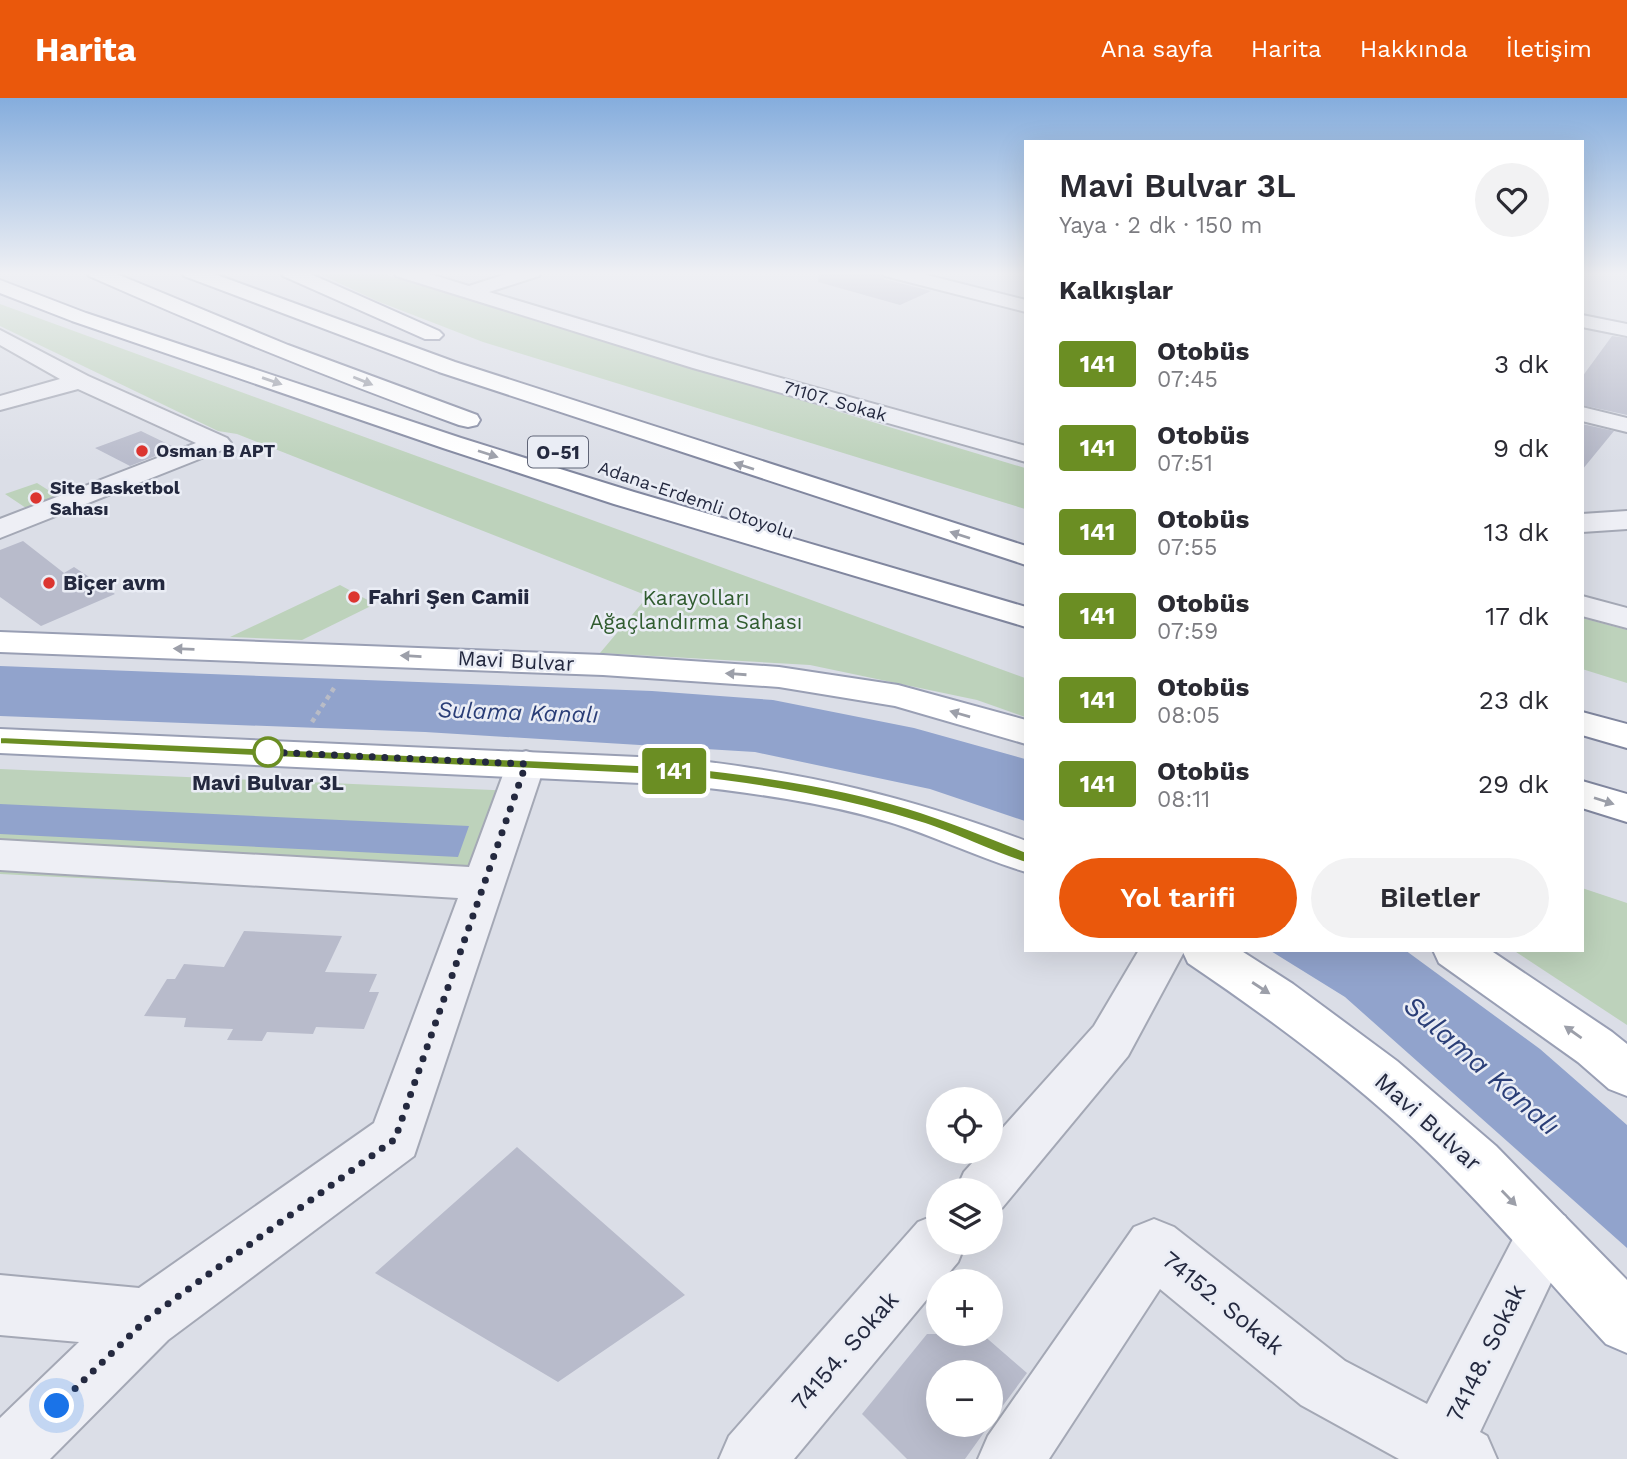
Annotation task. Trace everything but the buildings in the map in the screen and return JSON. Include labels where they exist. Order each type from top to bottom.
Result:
[{"type":"main road","points":[[134,336],[624,498],[1024,615]]},
{"type":"main road","points":[[246,336],[403,398],[494,429]]},
{"type":"main road","name":"O-51","points":[[362,336],[447,367],[714,456],[1024,555]]},
{"type":"main road","points":[[435,336],[448,341]]},
{"type":"main road","points":[[473,352],[714,456]]},
{"type":"main road","name":"Adana-Erdemli Otoyolu","points":[[546,447],[1024,615]]},
{"type":"main road","name":"Mavi Bulvar","points":[[0,642],[590,664],[779,677],[898,696],[1024,732]]},
{"type":"main road","points":[[1584,724],[1627,736]]},
{"type":"main road","points":[[0,741],[526,764],[682,772],[762,780],[851,799],[929,820],[1024,856]]},
{"type":"main road","points":[[1584,795],[1627,808]]},
{"type":"main road","name":"Mavi Bulvar","points":[[1207,952],[1276,998],[1379,1077],[1477,1164],[1627,1323]]},
{"type":"main road","points":[[1458,952],[1595,1047],[1627,1074]]},
{"type":"street","points":[[0,336],[80,381],[218,443],[0,529]]},
{"type":"street","name":"71107. Sokak","points":[[612,336],[702,363],[1019,447]]},
{"type":"street","points":[[0,403],[80,381]]},
{"type":"street","points":[[1584,414],[1627,425]]},
{"type":"street","points":[[1584,523],[1627,520]]},
{"type":"street","points":[[1584,607],[1627,618]]},
{"type":"street","points":[[4,1459],[147,1319],[395,1139],[526,764]]},
{"type":"street","points":[[0,855],[484,884]]},
{"type":"street","points":[[993,1178],[1111,1041],[1162,952]]},
{"type":"street","name":"74148. Sokak","points":[[1452,1453],[1545,1236]]},
{"type":"street","name":"74152. Sokak","points":[[1011,1459],[1154,1248],[1323,1383],[1452,1453]]},
{"type":"street","name":"74154. Sokak","points":[[752,1459],[927,1255]]},
{"type":"street","points":[[0,1305],[147,1319]]},
{"type":"path","points":[[310,726],[340,679]]},
{"type":"green space","name":"Karayolları Ağaçlandırma Sahası","points":[[20,336],[86,336],[1024,678],[1024,717],[977,700],[810,665],[600,653],[648,596],[237,434],[218,431]]},
{"type":"green space","points":[[466,336],[587,336],[1024,468],[1024,509]]},
{"type":"green space","name":"Site Basketbol Sahası","points":[[37,483],[67,502],[35,514],[5,494]]},
{"type":"green space","points":[[340,585],[375,604],[302,640],[230,637]]},
{"type":"green space","points":[[1584,619],[1627,630],[1627,683],[1584,670]]},
{"type":"green space","points":[[0,769],[517,791],[496,899],[0,874]]},
{"type":"green space","points":[[1584,889],[1627,903],[1627,1025],[1516,952],[1584,952]]},
{"type":"water","name":"Sulama Kanalı","points":[[0,666],[652,691],[773,700],[914,728],[1024,759],[1024,821],[930,789],[755,752],[425,732],[0,716]]},
{"type":"water","points":[[0,804],[469,826],[458,857],[0,834]]},
{"type":"water","name":"Sulama Kanalı","points":[[1272,952],[1408,952],[1540,1049],[1627,1125],[1627,1248],[1345,997]]},
{"type":"bus line","name":"141","points":[[0,741],[682,772],[762,780],[851,799],[929,820],[1024,856]]},
{"type":"place","name":"Osman B APT","points":[[142,451]]},
{"type":"place","name":"Site Basketbol Sahası","points":[[36,498]]},
{"type":"place","name":"Biçer avm","points":[[49,583]]},
{"type":"place","name":"Fahri Şen Camii","points":[[354,597]]},
{"type":"place","name":"Mavi Bulvar 3L","points":[[268,752]]},
{"type":"route","points":[[57,1406],[147,1319],[395,1139],[526,764],[268,752]]}]
